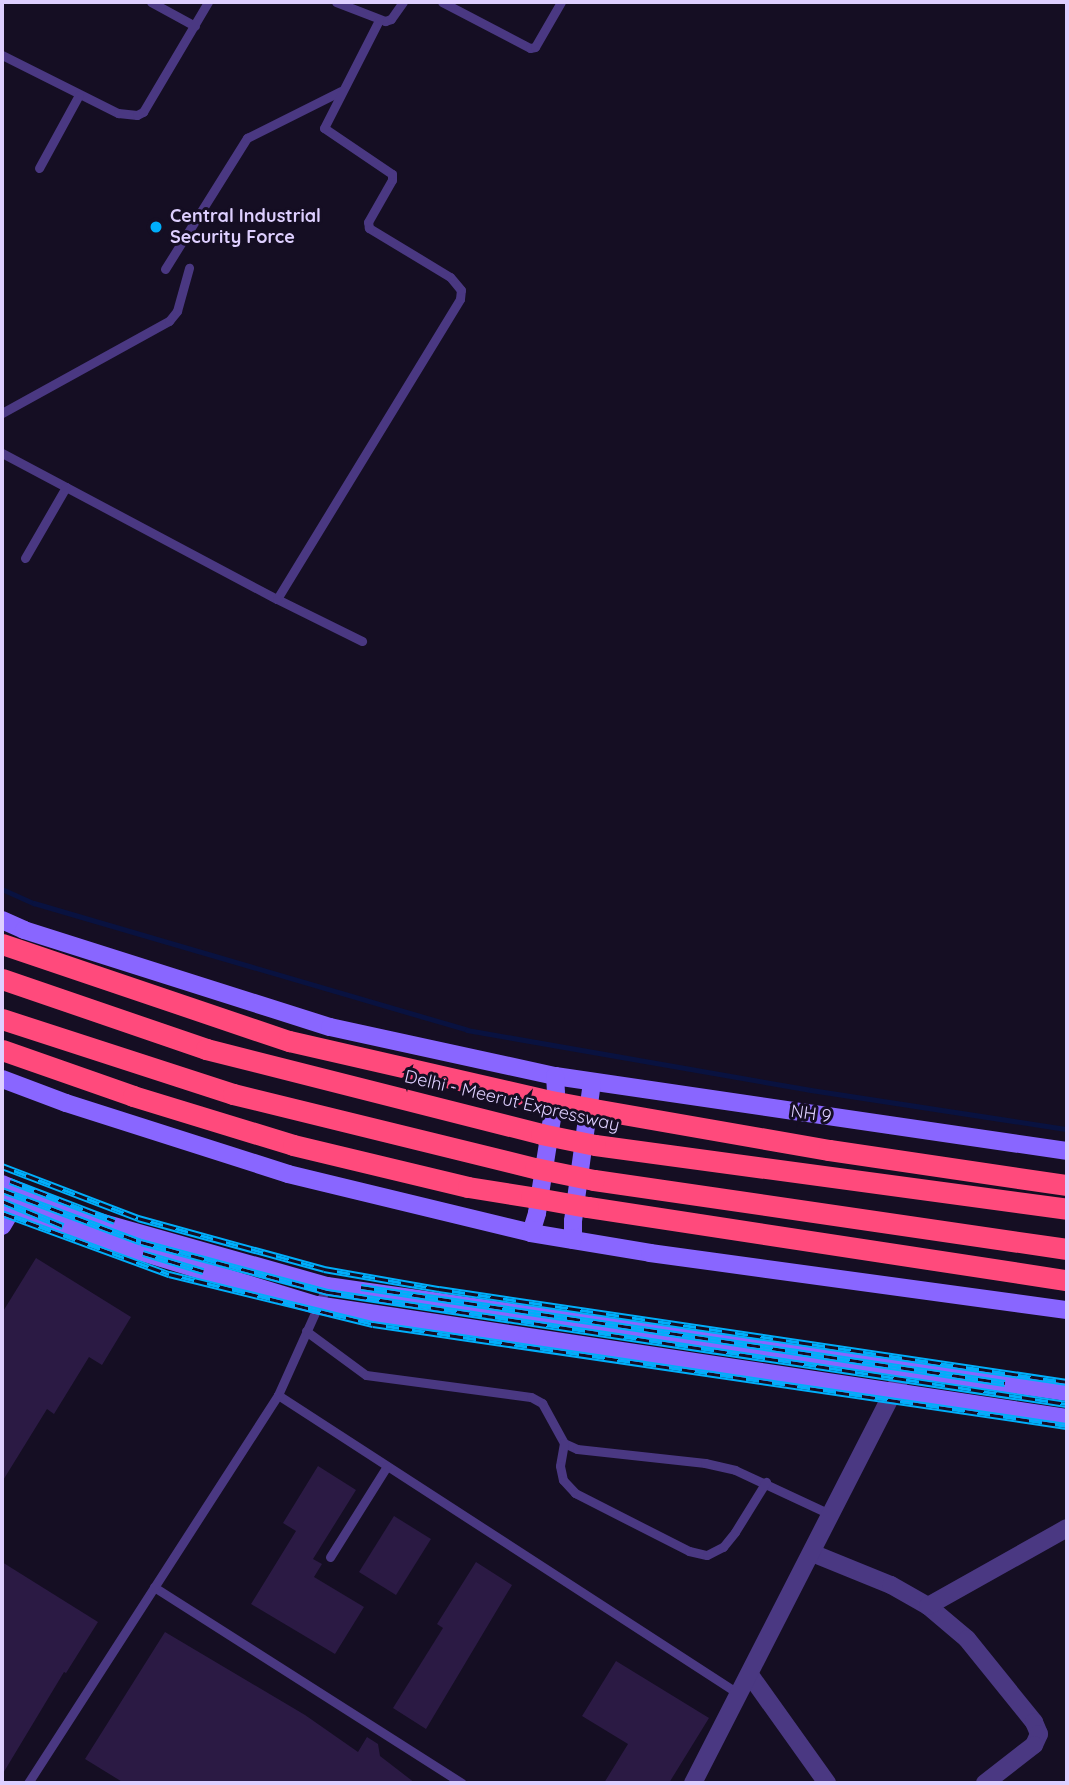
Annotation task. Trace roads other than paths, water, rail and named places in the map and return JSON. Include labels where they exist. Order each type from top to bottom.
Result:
[{"type":"highway","points":[[2,944],[289,1041],[546,1100],[829,1150],[1067,1185]]},
{"type":"highway","name":"Delhi - Meerut Expressway","points":[[2,979],[206,1049],[541,1134],[595,1145],[1067,1209]]},
{"type":"highway","points":[[2,1019],[233,1094],[535,1168],[594,1180],[1067,1250]]},
{"type":"highway","points":[[2,1050],[133,1096],[293,1145],[468,1188],[1067,1280]]},
{"type":"street","name":"NH 9","points":[[2,920],[24,930],[330,1027],[555,1076],[1067,1151]]},
{"type":"street","points":[[531,1233],[537,1213],[556,1093],[555,1076]]},
{"type":"street","points":[[2,1079],[66,1103],[288,1174],[531,1233],[650,1253],[1067,1310]]},
{"type":"street","points":[[573,1240],[573,1221],[593,1082]]},
{"type":"street","points":[[2,1184],[78,1216],[327,1286],[1067,1392]]},
{"type":"street","points":[[2,1226],[7,1206],[22,1192]]},
{"type":"street","points":[[7,1206],[79,1233],[316,1305],[1067,1418]]},
{"type":"street","points":[[693,1783],[905,1369]]},
{"type":"street","points":[[928,1606],[1067,1528]]},
{"type":"street","points":[[812,1553],[891,1585],[928,1606],[967,1639],[1034,1722],[1039,1734],[1034,1745],[985,1783]]},
{"type":"street","points":[[750,1675],[827,1783]]},
{"type":"lane","points":[[151,2],[195,26]]},
{"type":"lane","points":[[2,55],[79,96],[130,116],[143,112],[208,2]]},
{"type":"lane","points":[[336,2],[379,20],[391,19],[403,2]]},
{"type":"lane","points":[[442,2],[530,48],[535,47],[559,3]]},
{"type":"lane","points":[[277,599],[460,299],[461,290],[450,277],[369,228],[368,222],[392,180],[392,174],[324,128],[379,20]]},
{"type":"lane","points":[[165,269],[247,138],[341,91]]},
{"type":"lane","points":[[39,167],[79,96]]},
{"type":"lane","points":[[2,413],[169,321],[177,311],[189,268]]},
{"type":"lane","points":[[2,453],[277,599],[362,640]]},
{"type":"lane","points":[[25,558],[66,487]]},
{"type":"lane","points":[[28,1783],[278,1395],[316,1305],[327,1286]]},
{"type":"lane","points":[[306,1331],[366,1375],[531,1397],[542,1403],[549,1413],[556,1433],[564,1443],[577,1449],[705,1463],[766,1482],[832,1515]]},
{"type":"lane","points":[[278,1395],[739,1694]]},
{"type":"lane","points":[[564,1443],[560,1466],[563,1480],[575,1493],[689,1551],[707,1555],[723,1547],[766,1482]]},
{"type":"lane","points":[[330,1557],[387,1466]]},
{"type":"lane","points":[[154,1587],[462,1783]]},
{"type":"waterway","points":[[2,889],[34,903],[467,1030],[811,1090],[1067,1129]]},
{"type":"railway","points":[[2,1166],[138,1218],[324,1269],[439,1289],[1067,1382]]},
{"type":"railway","points":[[10,1181],[115,1221]]},
{"type":"railway","points":[[2,1190],[141,1242],[328,1292],[1067,1404]]},
{"type":"railway","points":[[2,1201],[63,1226]]},
{"type":"railway","points":[[2,1213],[169,1274],[373,1324],[1067,1426]]},
{"type":"railway","points":[[143,1253],[203,1271]]},
{"type":"railway","points":[[361,1287],[1005,1383]]},
{"type":"place","name":"Central Industrial Security Force","points":[[156,227]]}]
